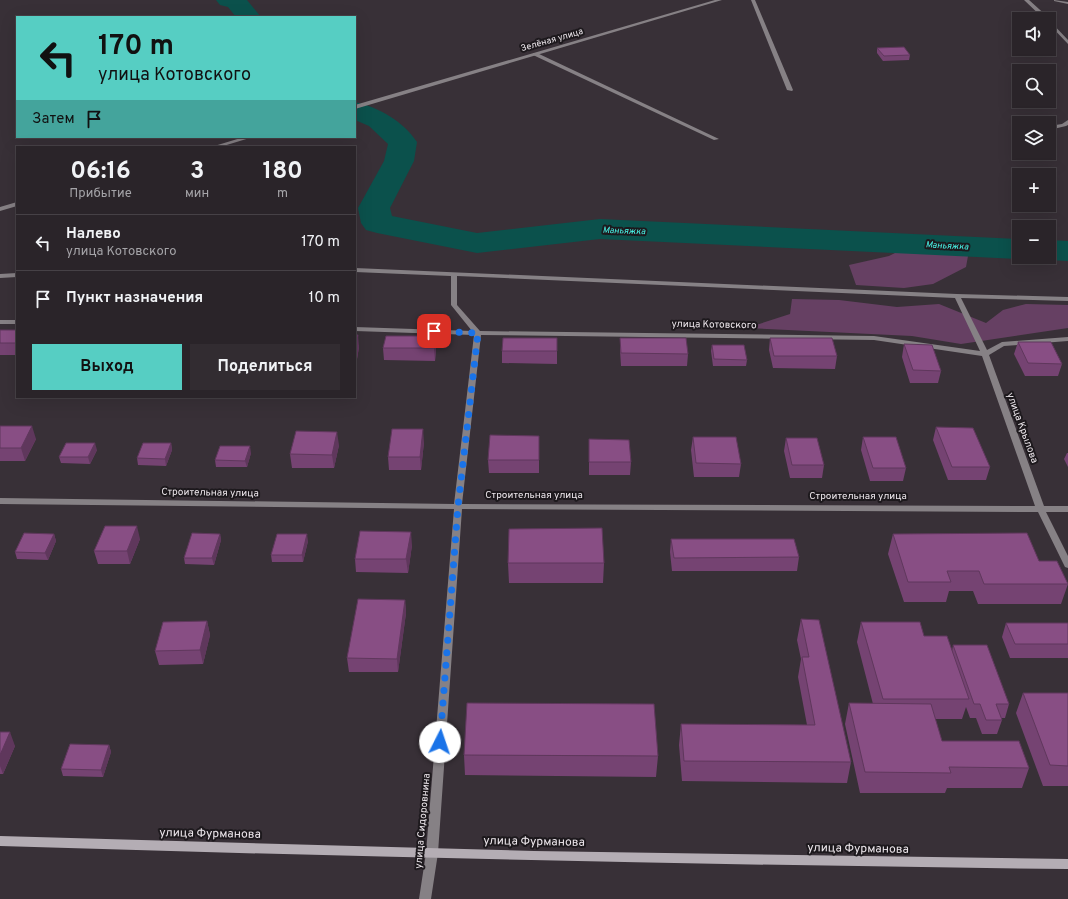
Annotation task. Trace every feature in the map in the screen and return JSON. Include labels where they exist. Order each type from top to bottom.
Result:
[{"type":"main road","name":"улица Фурманова","points":[[0,841],[432,853],[1068,864]]},
{"type":"street","name":"Зелёная улица","points":[[356,107],[720,0]]},
{"type":"street","points":[[753,0],[790,90]]},
{"type":"street","points":[[1026,0],[1039,12]]},
{"type":"street","points":[[1056,0],[1068,3]]},
{"type":"street","points":[[1056,29],[1068,42]]},
{"type":"street","points":[[534,54],[716,139]]},
{"type":"street","points":[[1056,127],[1064,126],[1068,122]]},
{"type":"street","points":[[218,146],[246,138]]},
{"type":"street","points":[[0,209],[16,204]]},
{"type":"street","points":[[356,270],[957,296],[1068,299]]},
{"type":"street","points":[[0,276],[16,275]]},
{"type":"street","points":[[454,275],[454,305],[478,333]]},
{"type":"street","name":"улица Крылова","points":[[957,296],[985,354],[1040,508],[1068,565]]},
{"type":"street","points":[[0,322],[16,322]]},
{"type":"street","name":"улица Котовского","points":[[356,329],[478,333],[874,338],[985,354]]},
{"type":"street","name":"улица Сидоровнина","points":[[425,899],[432,853],[458,506],[478,333]]},
{"type":"street","points":[[985,354],[1002,344],[1068,339]]},
{"type":"street","name":"Строительная улица","points":[[0,501],[458,506],[1068,508]]},
{"type":"shaded area","points":[[907,247],[954,250],[968,256],[966,267],[933,284],[904,288],[856,285],[849,265],[889,256]]},
{"type":"shaded area","points":[[792,299],[839,300],[897,307],[939,304],[986,323],[1003,310],[1026,304],[1068,305],[1068,328],[961,344],[912,336],[747,328],[790,314]]},
{"type":"building","points":[[904,47],[910,55],[884,56],[877,48]]},
{"type":"building","points":[[0,330],[16,330],[16,343],[0,343]]},
{"type":"building","points":[[356,335],[358,335],[356,346]]},
{"type":"building","points":[[386,336],[436,336],[434,348],[383,348]]},
{"type":"building","points":[[503,338],[557,338],[557,351],[502,351]]},
{"type":"building","points":[[620,338],[686,338],[688,354],[621,353]]},
{"type":"building","points":[[770,338],[832,338],[837,356],[774,356]]},
{"type":"building","points":[[1018,342],[1051,342],[1062,364],[1028,363]]},
{"type":"building","points":[[904,344],[932,345],[941,371],[913,370]]},
{"type":"building","points":[[712,345],[744,345],[747,360],[714,359]]},
{"type":"building","points":[[0,426],[32,426],[21,448],[0,448]]},
{"type":"building","points":[[936,427],[973,428],[990,467],[952,467]]},
{"type":"building","points":[[392,429],[423,429],[420,457],[388,457]]},
{"type":"building","points":[[296,431],[337,432],[332,455],[290,454]]},
{"type":"building","points":[[490,435],[539,436],[539,460],[488,460]]},
{"type":"building","points":[[693,437],[736,437],[741,464],[696,463]]},
{"type":"building","points":[[863,437],[896,437],[906,468],[873,468]]},
{"type":"building","points":[[786,438],[817,438],[824,465],[792,465]]},
{"type":"building","points":[[589,439],[629,440],[631,462],[589,462]]},
{"type":"building","points":[[66,443],[95,443],[88,457],[59,457]]},
{"type":"building","points":[[143,443],[171,443],[165,459],[137,458]]},
{"type":"building","points":[[220,446],[250,446],[245,461],[215,460]]},
{"type":"building","points":[[105,526],[137,526],[127,551],[94,551]]},
{"type":"building","points":[[602,528],[604,563],[508,563],[509,529]]},
{"type":"building","points":[[360,531],[411,532],[406,559],[355,559]]},
{"type":"building","points":[[24,533],[54,534],[45,553],[15,552]]},
{"type":"building","points":[[192,533],[220,534],[212,558],[184,558]]},
{"type":"building","points":[[1027,533],[1039,561],[1057,561],[1068,584],[984,584],[979,571],[947,571],[951,582],[908,582],[893,534]]},
{"type":"building","points":[[277,534],[307,534],[302,555],[271,555]]},
{"type":"building","points":[[671,539],[794,539],[799,557],[674,558]]},
{"type":"building","points":[[358,599],[405,600],[397,659],[347,658]]},
{"type":"building","points":[[801,619],[819,620],[851,762],[684,761],[681,724],[815,725],[802,657],[809,657]]},
{"type":"building","points":[[207,621],[200,650],[155,651],[163,622]]},
{"type":"building","points":[[861,622],[920,622],[924,636],[947,636],[969,699],[883,699]]},
{"type":"building","points":[[1006,623],[1068,623],[1068,644],[1015,644]]},
{"type":"building","points":[[953,645],[987,645],[1009,704],[996,704],[1002,720],[986,720],[980,704],[974,704]]},
{"type":"building","points":[[1023,693],[1068,693],[1068,766],[1050,765]]},
{"type":"building","points":[[467,703],[654,704],[658,756],[464,755]]},
{"type":"building","points":[[849,703],[931,704],[942,741],[1019,741],[1029,768],[949,767],[951,773],[865,772]]},
{"type":"building","points":[[0,732],[10,732],[0,755]]},
{"type":"building","points":[[70,744],[109,745],[101,770],[61,769]]},
{"type":"waterway","name":"Маньяжка","points":[[228,0],[235,1],[248,16]]},
{"type":"waterway","name":"Маньяжка","points":[[356,110],[379,120],[403,142],[399,161],[374,208],[377,223],[477,243],[600,229],[1012,249]]},
{"type":"waterway","name":"Маньяжка","points":[[1056,250],[1068,251]]},
{"type":"route","points":[[434,331],[478,333],[458,506],[440,742]]}]
